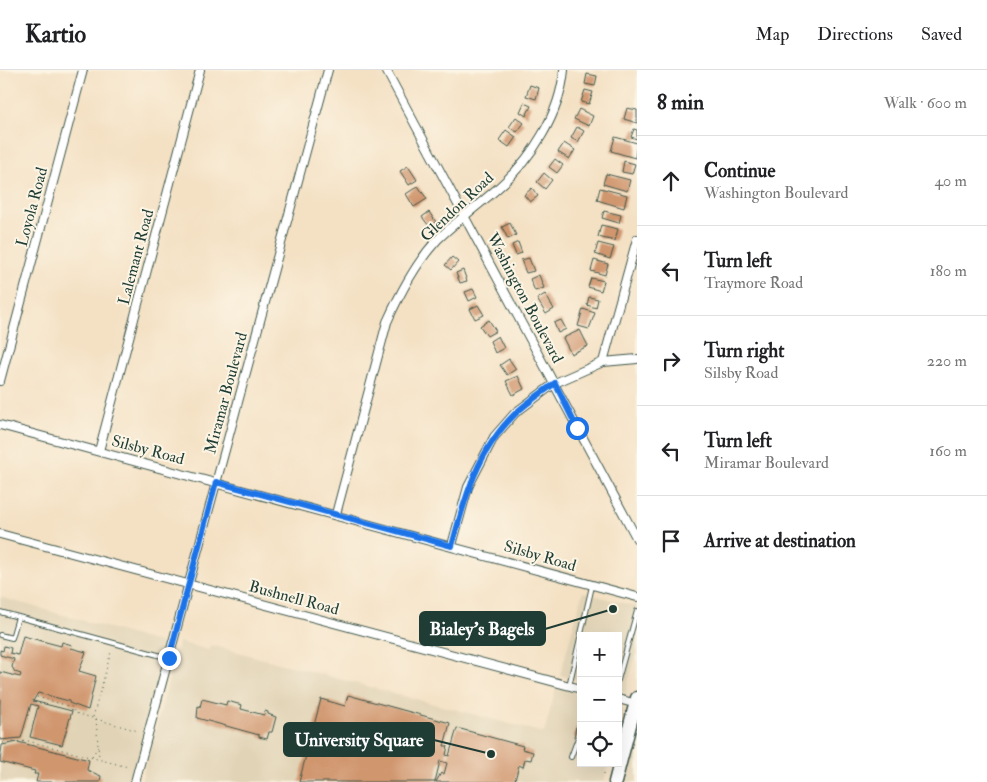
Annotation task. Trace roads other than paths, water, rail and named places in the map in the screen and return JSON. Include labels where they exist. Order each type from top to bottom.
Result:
[{"type":"main road","points":[[615,782],[636,702]]},
{"type":"street","name":"Loyola Road","points":[[0,381],[83,70]]},
{"type":"street","name":"Lalemant Road","points":[[98,451],[200,70]]},
{"type":"street","name":"Miramar Boulevard","points":[[136,782],[328,70]]},
{"type":"street","name":"Washington Boulevard","points":[[386,70],[637,539]]},
{"type":"street","name":"Glendon Road","points":[[336,514],[387,322],[397,298],[411,275],[436,242],[464,214],[499,187],[523,162],[540,139],[562,89],[564,70]]},
{"type":"street","points":[[603,362],[637,239]]},
{"type":"street","points":[[452,546],[468,487],[494,437],[515,413],[555,383],[603,362],[637,359]]},
{"type":"street","name":"Silsby Road","points":[[0,425],[336,514],[637,597]]},
{"type":"street","name":"Bushnell Road","points":[[0,534],[577,688]]},
{"type":"street","points":[[622,700],[636,702]]},
{"type":"lane","points":[[569,686],[592,585]]},
{"type":"lane","points":[[619,677],[637,611]]},
{"type":"lane","points":[[0,612],[169,658]]},
{"type":"lane","points":[[0,635],[12,638],[18,617]]},
{"type":"lane","points":[[571,757],[577,741]]},
{"type":"place","name":"Bialey's Bagels","points":[[613,609]]},
{"type":"place","name":"University Square","points":[[491,754]]}]
